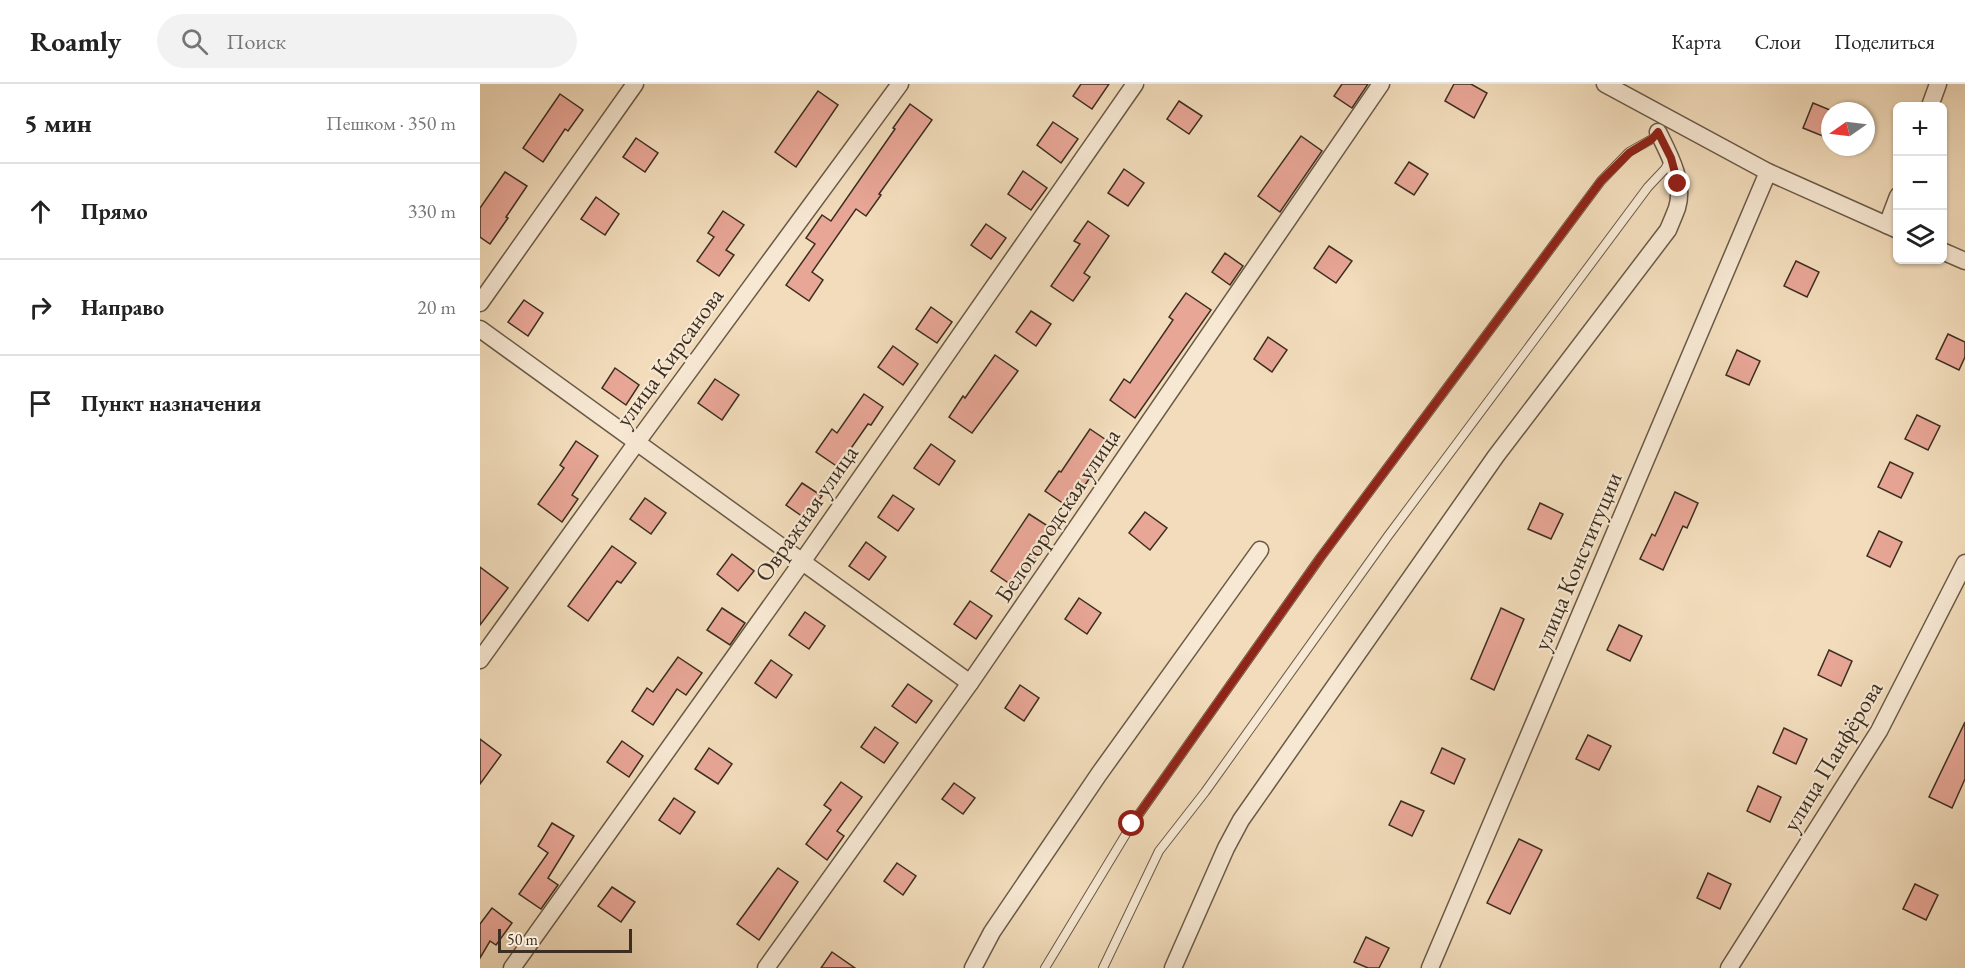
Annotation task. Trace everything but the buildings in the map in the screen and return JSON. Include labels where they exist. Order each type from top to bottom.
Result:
[{"type":"street","points":[[480,303],[635,84]]},
{"type":"street","name":"улица Кирсанова","points":[[480,660],[900,84]]},
{"type":"street","name":"Овражная улица","points":[[512,968],[802,562],[1136,84]]},
{"type":"street","name":"Белогородская улица","points":[[766,968],[970,683],[1381,84]]},
{"type":"street","points":[[1605,84],[1662,124],[1892,228],[1895,210]]},
{"type":"street","points":[[1931,102],[1938,84]]},
{"type":"street","points":[[1173,968],[1226,848],[1241,820],[1496,456],[1668,230],[1678,206],[1678,184],[1662,124]]},
{"type":"street","name":"улица Конституции","points":[[1430,968],[1768,172]]},
{"type":"street","points":[[1947,253],[1965,261]]},
{"type":"street","points":[[480,329],[970,683]]},
{"type":"street","points":[[973,968],[992,932],[1099,774],[1260,550]]},
{"type":"street","name":"улица Панфёрова","points":[[1729,968],[1879,730],[1965,563]]},
{"type":"lane","points":[[1045,968],[1132,824],[1320,558],[1601,181],[1629,153],[1652,139],[1662,124]]},
{"type":"lane","points":[[1103,968],[1160,851],[1416,498],[1671,158]]},
{"type":"route","points":[[1132,824],[1320,558],[1601,181],[1629,153],[1652,139],[1658,132],[1671,158],[1678,184]]}]
